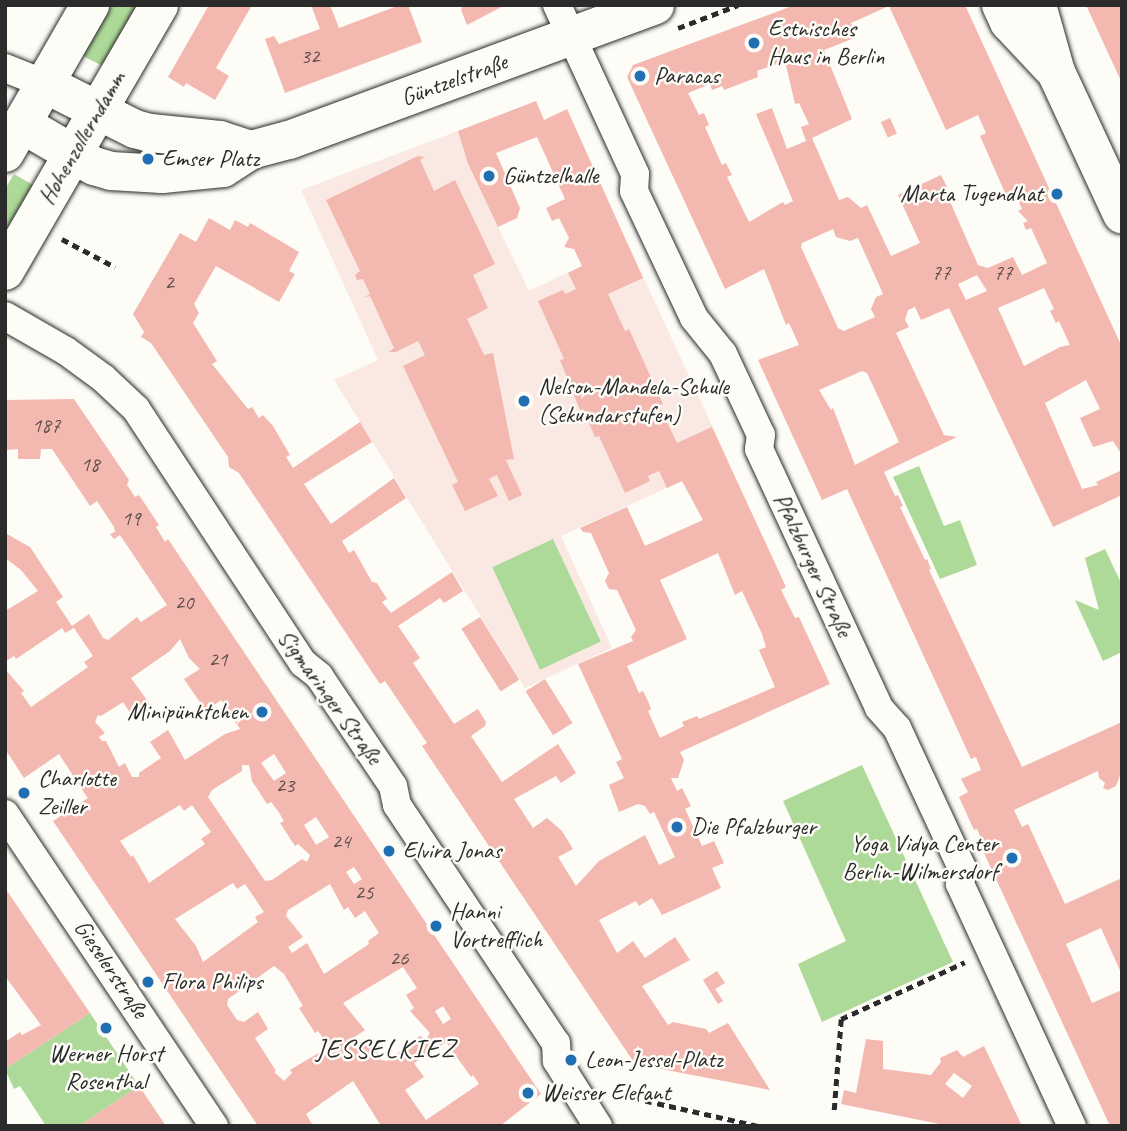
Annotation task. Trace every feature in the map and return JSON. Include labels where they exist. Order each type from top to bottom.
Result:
[{"type":"street","points":[[11,130],[45,84],[90,5]]},
{"type":"street","name":"Hohenzollerndamm","points":[[5,271],[159,5]]},
{"type":"street","name":"Güntzelstraße","points":[[11,130],[111,171],[162,174],[223,168],[251,150],[564,21],[655,5]]},
{"type":"street","points":[[1001,5],[1009,22],[1056,72]]},
{"type":"street","points":[[1037,5],[1056,72],[1122,214]]},
{"type":"street","name":"Pfalzburger Straße","points":[[564,21],[635,174],[634,191],[694,318],[723,354],[761,435],[759,449],[879,708],[897,729],[962,868],[960,884],[1072,1126]]},
{"type":"street","points":[[5,68],[45,84],[98,112],[150,133],[219,140],[251,150]]},
{"type":"street","name":"Sigmaringer Straße","points":[[5,316],[66,351],[103,378],[136,409],[303,663],[319,676],[393,786],[401,811],[556,1043],[557,1061],[584,1120]]},
{"type":"street","name":"Gieselerstraße","points":[[5,814],[214,1126]]},
{"type":"path","points":[[62,240],[115,267]]},
{"type":"path","points":[[834,1110],[841,1019],[965,962]]},
{"type":"path","points":[[634,1098],[758,1126]]},
{"type":"shaded area","name":"Nelson-Mandela-Schule (Sekundarstufen)","points":[[458,131],[468,165],[529,291],[628,244],[728,460],[561,536],[612,648],[525,688],[334,380],[378,360],[301,190]]},
{"type":"green space","points":[[112,5],[138,5],[103,66],[83,56]]},
{"type":"green space","points":[[14,174],[35,186],[5,238],[5,189]]},
{"type":"green space","points":[[919,466],[944,526],[960,520],[977,565],[940,579],[893,477]]},
{"type":"green space","points":[[553,539],[601,641],[540,670],[492,567]]},
{"type":"green space","points":[[1105,549],[1122,585],[1122,652],[1103,661],[1075,600],[1099,610],[1085,558]]},
{"type":"green space","points":[[862,765],[953,962],[822,1022],[798,964],[846,941],[783,801]]},
{"type":"green space","points":[[90,1013],[139,1086],[79,1126],[46,1126],[20,1086],[14,1089],[5,1069]]},
{"type":"building","points":[[209,5],[252,5],[216,68],[229,76],[215,100],[186,83],[184,87],[168,77]]},
{"type":"building","points":[[311,5],[330,5],[339,28],[400,5],[408,5],[422,42],[285,93],[265,39],[274,36],[279,44],[320,29]]},
{"type":"building","points":[[463,5],[505,5],[467,25],[461,10]]},
{"type":"building","points":[[795,5],[965,5],[1122,347],[1122,455],[1113,441],[1093,447],[1080,418],[1100,409],[1086,380],[1045,403],[1082,489],[1098,485],[1096,482],[1120,471],[1122,495],[1053,527],[949,308],[921,320],[915,307],[908,310],[905,320],[909,327],[896,333],[944,435],[957,437],[884,472],[895,496],[898,495],[903,506],[900,507],[925,560],[927,559],[931,569],[929,570],[1022,767],[1122,722],[1122,770],[1116,786],[1108,790],[1103,788],[1105,783],[1099,778],[1098,771],[1014,810],[1022,827],[1028,824],[1065,904],[1122,878],[1122,975],[1101,928],[1066,944],[1092,1003],[1122,990],[1122,1126],[1110,1126],[978,840],[981,838],[977,829],[974,830],[959,797],[968,792],[961,779],[981,770],[976,757],[971,759],[847,489],[822,500],[758,360],[799,345],[789,323],[786,325],[764,269],[725,289],[627,77],[633,65]],"holes":[[[889,6],[946,130],[978,115],[986,133],[980,136],[1009,202],[1017,198],[1022,209],[1018,211],[1028,221],[1023,223],[1026,230],[1031,228],[1047,263],[1022,275],[1013,257],[988,268],[978,265],[944,188],[947,187],[941,175],[898,195],[920,243],[891,256],[867,205],[861,208],[848,197],[839,200],[812,138],[852,119],[824,50],[857,37],[851,23]],[[785,61],[795,104],[799,103],[809,124],[801,127],[806,141],[787,149],[772,108],[756,114],[793,201],[785,205],[783,202],[749,222],[727,177],[732,175],[726,163],[722,165],[705,127],[709,125],[704,113],[699,115],[688,93],[710,84],[712,90],[722,86],[724,90],[758,77],[757,71]],[[833,229],[836,237],[850,241],[858,238],[883,294],[876,297],[871,309],[875,317],[844,331],[838,328],[801,247],[802,243]],[[977,275],[987,291],[966,300],[958,284]],[[1044,288],[1054,309],[1050,311],[1056,323],[1059,321],[1070,345],[1060,347],[1024,366],[998,308]],[[862,371],[867,373],[899,442],[855,465],[833,408],[831,410],[819,390]]]},
{"type":"building","points":[[1086,5],[1122,5],[1122,83],[1108,53]]},
{"type":"building","points":[[536,101],[544,120],[567,109],[643,278],[608,294],[625,331],[629,329],[663,404],[659,405],[677,443],[712,427],[786,587],[781,590],[795,618],[799,617],[830,684],[680,752],[684,760],[678,778],[671,778],[677,791],[682,788],[691,806],[685,809],[702,846],[714,841],[724,863],[712,868],[721,888],[662,915],[652,898],[639,906],[636,901],[599,920],[617,953],[633,941],[645,958],[675,937],[690,960],[642,986],[668,1025],[673,1022],[706,1029],[709,1033],[728,1023],[770,1090],[635,1064],[422,746],[427,743],[385,681],[380,684],[239,473],[229,467],[228,457],[151,343],[141,337],[144,332],[133,314],[180,233],[196,242],[209,218],[230,230],[235,220],[248,227],[250,223],[299,252],[289,271],[295,274],[279,302],[216,266],[194,304],[199,313],[193,323],[217,361],[212,364],[248,409],[252,407],[259,418],[263,415],[273,426],[290,455],[286,457],[293,468],[360,422],[372,442],[304,484],[331,524],[394,478],[406,498],[342,541],[349,553],[354,550],[372,582],[377,583],[387,599],[382,602],[391,613],[452,572],[463,591],[444,603],[440,598],[398,626],[420,658],[413,663],[454,724],[478,709],[486,722],[485,726],[471,736],[502,782],[558,744],[576,773],[561,783],[556,776],[514,799],[533,828],[547,818],[562,831],[573,849],[558,857],[576,886],[599,861],[645,835],[659,865],[675,857],[654,812],[650,814],[645,806],[638,804],[619,812],[609,785],[624,778],[616,762],[622,759],[578,664],[633,641],[631,637],[636,630],[617,590],[609,589],[605,581],[609,573],[591,533],[583,532],[580,528],[627,507],[645,546],[703,520],[682,481],[667,488],[659,471],[648,476],[650,481],[625,493],[599,436],[595,437],[583,409],[580,410],[560,360],[564,359],[538,301],[563,290],[565,294],[576,289],[568,273],[582,266],[574,249],[564,247],[569,238],[559,218],[552,221],[546,208],[565,199],[537,137],[496,153],[520,208],[517,218],[498,227],[468,164],[458,131]],"holes":[[[718,553],[735,595],[742,591],[762,634],[766,647],[759,650],[775,687],[699,719],[697,716],[682,722],[684,726],[660,738],[648,711],[651,709],[648,701],[643,691],[639,693],[627,666],[687,639],[660,580]]]},
{"type":"building","points":[[890,118],[897,134],[888,138],[881,122]]},
{"type":"building","points":[[418,156],[425,157],[420,160],[434,191],[455,180],[495,264],[473,275],[488,308],[467,319],[484,355],[493,353],[514,459],[506,460],[522,495],[509,501],[497,475],[489,479],[498,496],[465,511],[452,485],[458,482],[403,366],[425,355],[418,341],[396,352],[389,352],[394,348],[370,296],[364,298],[370,294],[363,279],[357,280],[355,275],[360,271],[326,200]]},
{"type":"building","points":[[74,399],[129,480],[127,485],[135,497],[139,495],[159,525],[156,527],[165,542],[168,539],[541,1094],[500,1126],[381,1126],[353,1081],[306,1114],[313,1126],[258,1126],[53,821],[88,798],[59,754],[24,778],[5,749],[5,669],[24,691],[21,693],[31,707],[88,667],[84,662],[93,656],[74,628],[65,633],[62,628],[16,659],[14,656],[5,662],[5,611],[38,591],[21,570],[5,558],[5,533],[30,547],[63,597],[56,602],[72,626],[89,614],[103,638],[108,640],[137,617],[141,622],[167,605],[120,535],[114,539],[110,534],[115,532],[114,527],[97,501],[90,506],[52,449],[41,449],[40,459],[18,459],[18,449],[5,450],[5,400]],"holes":[[[180,639],[189,658],[200,669],[184,679],[206,711],[221,700],[240,729],[225,734],[185,760],[168,730],[150,742],[161,758],[139,773],[139,777],[132,777],[125,763],[119,767],[106,741],[99,737],[105,733],[95,722],[98,715],[101,716],[123,702],[134,719],[152,707],[131,678],[170,651]],[[274,754],[286,773],[274,781],[261,763]],[[242,765],[249,765],[252,781],[267,804],[271,802],[278,811],[284,821],[280,823],[295,846],[298,844],[310,855],[307,862],[302,859],[272,880],[265,881],[208,797],[212,790],[242,771]],[[180,805],[184,811],[192,805],[211,832],[201,839],[205,844],[149,883],[133,855],[131,857],[120,841]],[[316,817],[329,837],[316,845],[304,825]],[[354,867],[362,879],[354,884],[346,872]],[[233,883],[237,889],[245,884],[264,912],[255,917],[258,922],[203,962],[196,946],[175,919]],[[330,884],[344,910],[348,907],[355,918],[365,911],[379,933],[368,941],[369,944],[324,974],[307,943],[292,953],[288,947],[303,937],[286,916],[288,910]],[[274,966],[284,974],[303,1006],[299,1008],[315,1033],[318,1031],[326,1042],[325,1049],[290,1070],[292,1073],[284,1081],[274,1072],[276,1071],[255,1038],[268,1029],[258,1012],[244,1022],[237,1020],[227,1005],[228,999]],[[403,967],[417,988],[406,995],[414,1008],[410,1011],[430,1033],[426,1039],[420,1036],[387,1061],[381,1060],[371,1039],[356,1049],[350,1040],[365,1030],[343,1003]],[[443,1006],[451,1019],[443,1024],[435,1011]],[[446,1042],[479,1084],[426,1120],[405,1090],[424,1077],[414,1063]]]},
{"type":"building","points":[[480,617],[519,680],[501,691],[461,629]]},
{"type":"building","points":[[545,679],[573,723],[553,735],[525,691]]},
{"type":"building","points":[[5,888],[90,1013],[5,1069],[5,1042],[20,1032],[22,1035],[41,1025],[5,976]]},
{"type":"building","points":[[717,971],[725,983],[715,989],[723,1001],[718,1004],[703,980]]},
{"type":"building","points":[[866,1039],[883,1041],[883,1069],[931,1075],[941,1062],[940,1058],[957,1050],[963,1057],[984,1046],[1022,1126],[949,1126],[841,1104],[844,1090],[856,1093]],"holes":[[[954,1073],[972,1086],[963,1098],[945,1084]]]},
{"type":"building","points":[[139,1086],[166,1126],[79,1126]]},
{"type":"place","name":"Estnisches Haus in Berlin","points":[[754,43]]},
{"type":"place","name":"Paracas","points":[[640,76]]},
{"type":"place","name":"Emser Platz","points":[[148,159]]},
{"type":"place","name":"Güntzelhalle","points":[[489,176]]},
{"type":"place","name":"Marta Tugendhat","points":[[1057,194]]},
{"type":"place","name":"Nelson-Mandela-Schule (Sekundarstufen)","points":[[524,401]]},
{"type":"place","name":"Minipünktchen","points":[[262,712]]},
{"type":"place","name":"Charlotte Zeiller","points":[[24,793]]},
{"type":"place","name":"Die Pfalzburger","points":[[677,827]]},
{"type":"place","name":"Elvira Jonas","points":[[389,851]]},
{"type":"place","name":"Yoga Vidya Center Berlin-Wilmersdorf","points":[[1012,858]]},
{"type":"place","name":"Hanni Vortrefflich","points":[[436,926]]},
{"type":"place","name":"Flora Philips","points":[[148,982]]},
{"type":"place","name":"Werner Horst Rosenthal","points":[[106,1028]]},
{"type":"place","name":"Leon-Jessel-Platz","points":[[571,1060]]},
{"type":"place","name":"Weisser Elefant","points":[[528,1093]]},
{"type":"district","name":"JESSELKIEZ","points":[[386,1049]]}]
